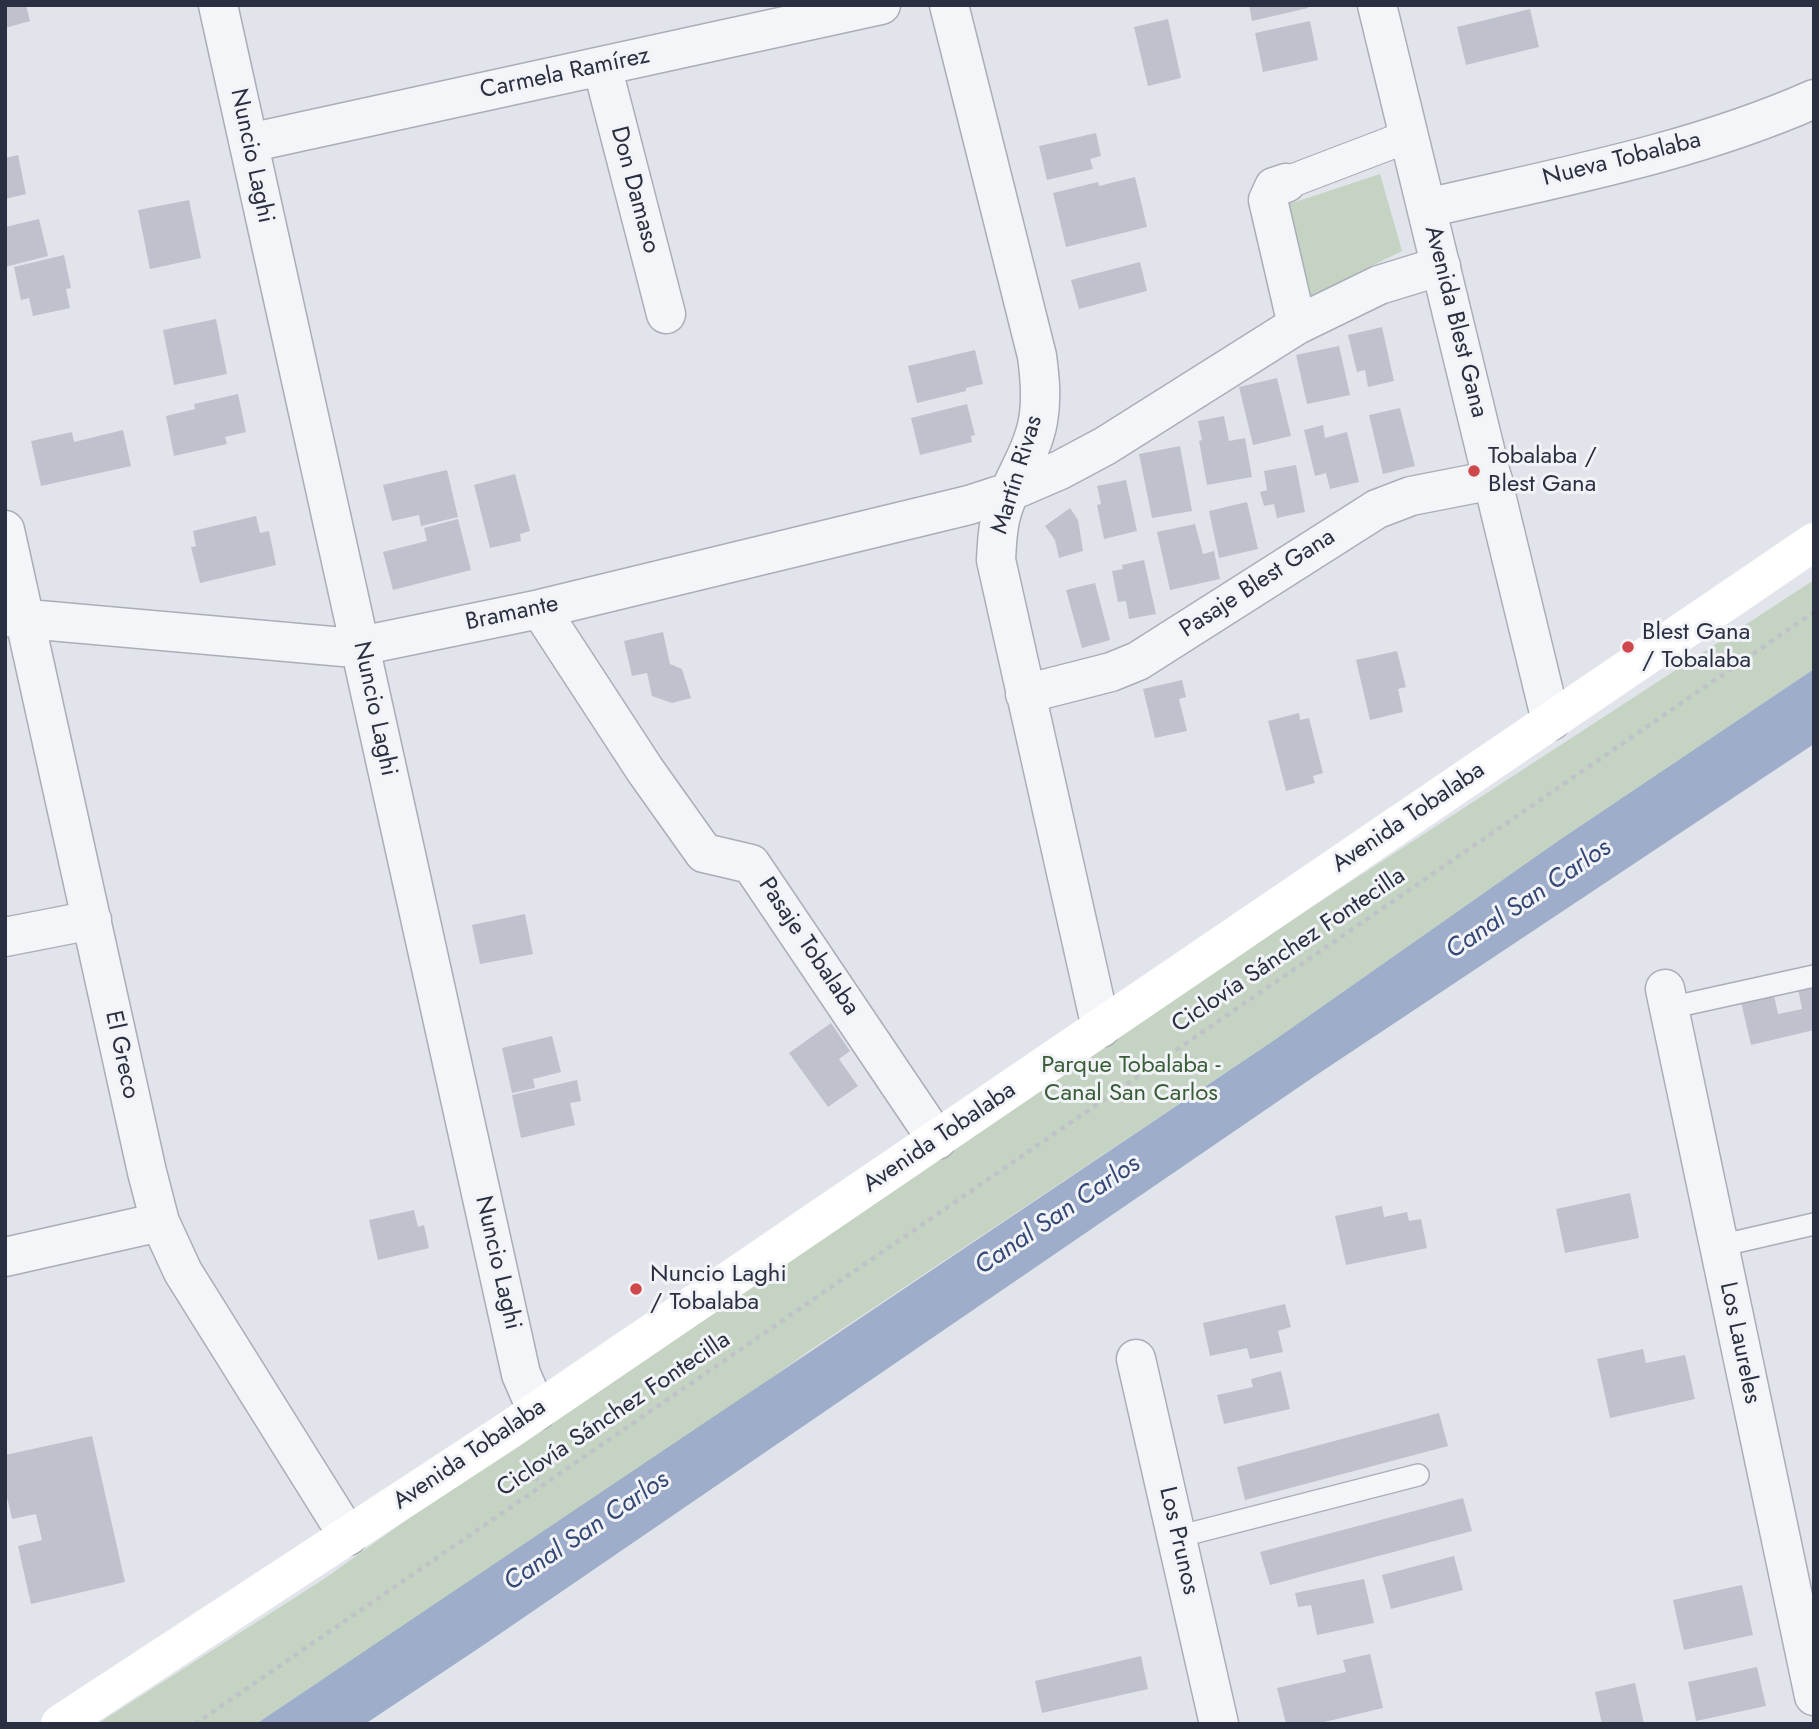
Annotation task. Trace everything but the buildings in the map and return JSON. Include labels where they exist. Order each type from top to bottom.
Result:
[{"type":"main road","name":"Avenida Tobalaba","points":[[60,1724],[537,1411],[1814,542]]},
{"type":"street","name":"Nuncio Laghi","points":[[218,5],[522,1374],[537,1411]]},
{"type":"street","name":"Carmela Ramírez","points":[[248,143],[881,5]]},
{"type":"street","name":"Martín Rivas","points":[[949,5],[1037,356],[1040,379],[1038,424],[1002,513],[997,534],[996,560],[1101,1028]]},
{"type":"street","name":"Avenida Blest Gana","points":[[1377,5],[1551,721]]},
{"type":"street","name":"Don Damaso","points":[[602,66],[666,314]]},
{"type":"street","name":"Nueva Tobalaba","points":[[1427,208],[1682,146],[1741,128],[1814,99]]},
{"type":"street","points":[[1297,325],[1268,200],[1274,187],[1409,136]]},
{"type":"street","points":[[1009,492],[1060,470],[1105,446],[1297,325],[1379,285],[1441,266]]},
{"type":"street","name":"Pasaje Blest Gana","points":[[1025,694],[1111,672],[1138,661],[1377,509],[1411,496],[1493,480]]},
{"type":"street","name":"Bramante","points":[[16,618],[324,646],[360,646],[540,609],[969,505],[1009,492]]},
{"type":"street","name":"El Greco","points":[[5,530],[16,618],[92,920],[160,1222],[183,1272],[348,1536]]},
{"type":"street","name":"Pasaje Tobalaba","points":[[540,609],[645,770],[704,853],[751,864],[937,1140]]},
{"type":"street","points":[[5,937],[92,920]]},
{"type":"street","name":"Los Laureles","points":[[1667,999],[1814,1696]]},
{"type":"street","points":[[5,1256],[160,1222]]},
{"type":"street","name":"Los Prunos","points":[[1136,1359],[1219,1724]]},
{"type":"lane","points":[[1667,999],[1814,976]]},
{"type":"lane","points":[[1719,1246],[1814,1224]]},
{"type":"lane","points":[[1177,1537],[1418,1475]]},
{"type":"path","name":"Ciclovía Sánchez Fontecilla","points":[[195,1724],[1814,612]]},
{"type":"green space","points":[[1380,174],[1402,251],[1309,297],[1286,205]]},
{"type":"green space","name":"Parque Tobalaba - Canal San Carlos","points":[[1814,580],[1814,669],[1558,841],[1273,1041],[256,1724],[97,1724],[324,1579],[515,1442],[1126,1028]]},
{"type":"water","name":"Canal San Carlos","points":[[1814,669],[1814,744],[1315,1076],[485,1644],[365,1724],[256,1724],[1273,1041],[1558,841]]},
{"type":"place","name":"Tobalaba / Blest Gana","points":[[1474,471]]},
{"type":"place","name":"Blest Gana / Tobalaba","points":[[1628,647]]},
{"type":"place","name":"Nuncio Laghi / Tobalaba","points":[[636,1289]]}]
